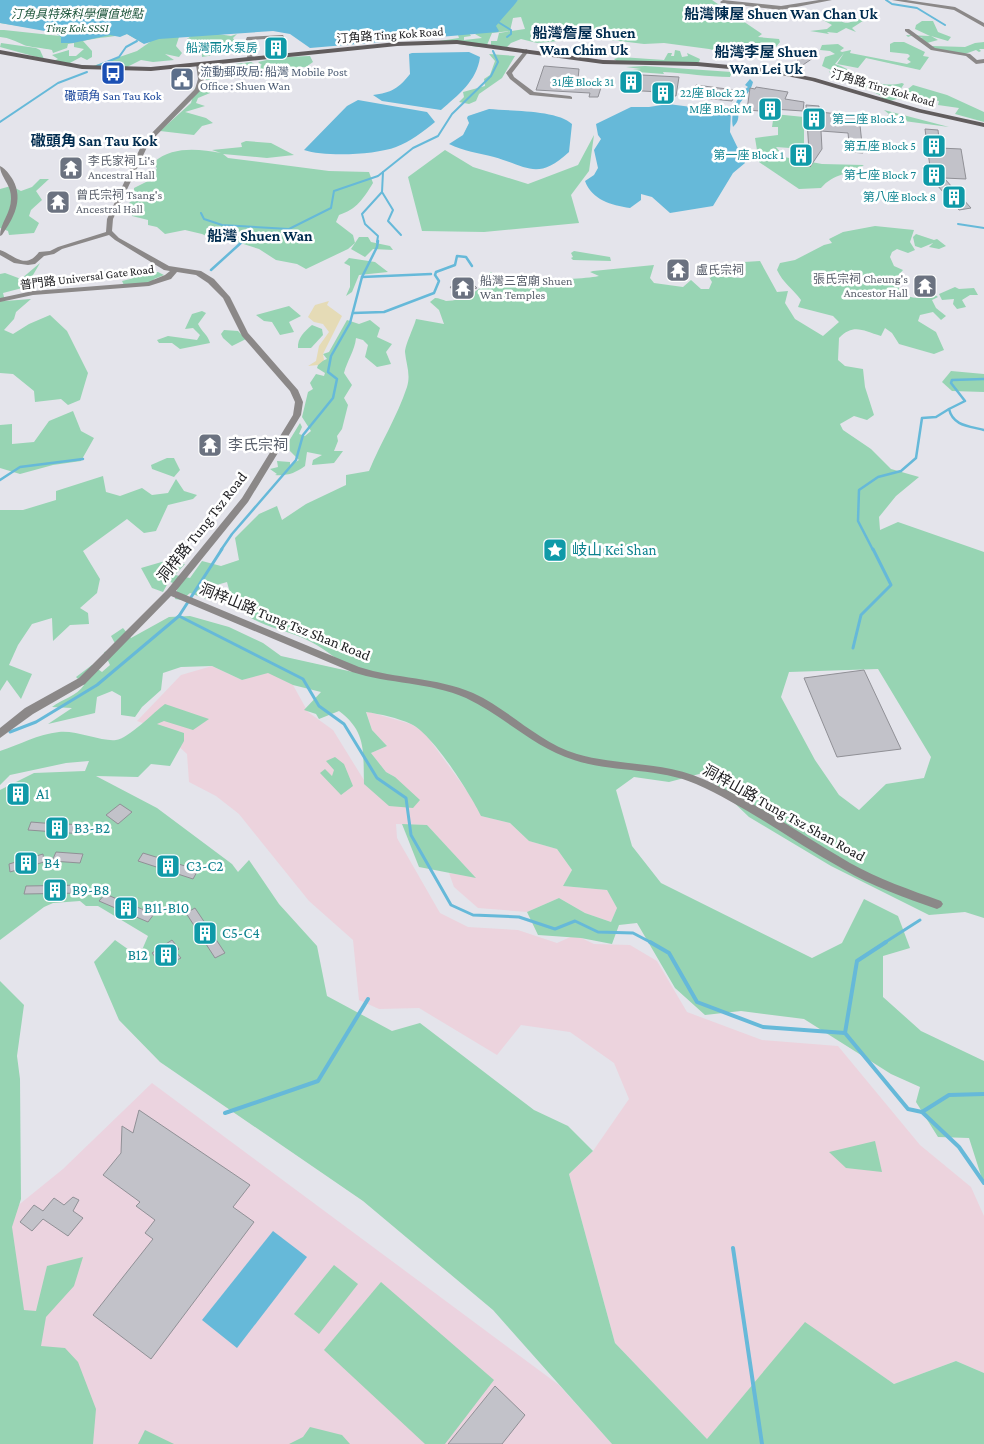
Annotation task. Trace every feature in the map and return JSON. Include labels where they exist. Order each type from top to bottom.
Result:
[{"type":"main road","name":"汀角路 Ting Kok Road","points":[[0,52],[97,68],[151,69],[430,42],[483,44],[603,62],[697,64],[771,71],[813,79],[919,111],[984,125]]},
{"type":"street","points":[[723,2],[781,8],[829,0]]},
{"type":"street","points":[[895,0],[955,9],[984,25]]},
{"type":"street","points":[[907,30],[933,49],[968,55],[976,62],[984,61]]},
{"type":"street","points":[[250,59],[247,44],[249,38],[281,36],[284,44]]},
{"type":"street","points":[[526,51],[511,69],[512,78],[532,94],[570,98]]},
{"type":"street","points":[[0,252],[17,262],[32,264],[42,254],[52,253],[60,248],[110,233],[108,226],[110,219],[146,142],[198,90],[201,79],[198,65]]},
{"type":"street","points":[[0,168],[9,177],[15,201],[11,218],[0,234]]},
{"type":"street","name":"洞梓路 Tung Tsz Road","points":[[0,734],[29,712],[82,681],[170,592],[245,500],[297,414],[299,402],[294,390],[245,334],[226,297],[211,281],[198,273],[174,271],[143,255],[110,233]]},
{"type":"street","name":"普門路 Universal Gate Road","points":[[0,300],[33,293],[149,284],[168,278],[174,271]]},
{"type":"street","name":"洞梓山路 Tung Tsz Shan Road","points":[[170,592],[333,661],[366,673],[402,681],[430,683],[458,691],[483,702],[560,752],[584,759],[672,771],[698,780],[734,799],[849,868],[894,890],[936,904]]},
{"type":"shaded area","points":[[212,666],[242,680],[268,672],[293,685],[308,712],[333,730],[367,785],[395,777],[386,772],[371,753],[387,746],[372,730],[366,711],[411,724],[424,732],[473,799],[481,816],[510,823],[529,841],[557,849],[572,870],[563,886],[607,890],[617,908],[611,922],[585,913],[559,898],[527,912],[478,908],[454,887],[449,873],[475,877],[427,825],[396,824],[397,838],[440,913],[468,927],[518,930],[557,943],[575,935],[594,944],[630,945],[657,961],[687,1012],[762,1040],[838,1046],[920,1145],[971,1187],[984,1216],[984,1373],[956,1361],[894,1384],[805,1323],[707,1439],[615,1343],[569,1174],[593,1151],[629,1099],[614,1063],[570,1032],[521,1025],[497,1055],[419,1008],[379,1009],[359,1000],[353,940],[309,901],[239,814],[216,796],[189,782],[187,754],[174,742],[148,725],[137,721],[181,675]]},
{"type":"shaded area","points":[[152,1083],[559,1385],[612,1444],[73,1444],[20,1341],[0,1220],[63,1169]]},
{"type":"green space","name":"汀角具特殊科學價值地點 Ting Kok SSSI","points":[[0,0],[231,36],[237,34],[233,38],[236,43],[240,40],[244,42],[238,47],[238,51],[202,57],[202,46],[208,42],[218,44],[221,41],[190,42],[187,39],[191,36],[179,37],[176,46],[182,53],[179,57],[165,54],[174,60],[153,62],[141,60],[125,68],[93,66],[137,51],[150,42],[143,43],[127,34],[83,41],[92,51],[92,57],[87,60],[81,57],[68,64],[53,61],[58,59],[52,55],[69,50],[69,56],[76,56],[84,49],[74,47],[74,43],[68,44],[67,48],[53,53],[52,50],[26,46],[0,37],[0,30],[60,36],[51,31],[0,23]]},
{"type":"green space","points":[[518,0],[712,0],[762,34],[758,37],[779,39],[780,42],[776,47],[729,54],[709,49],[664,43],[644,44],[587,37],[588,41],[581,39],[537,43],[521,39],[507,47],[491,46],[491,41],[497,41],[499,33],[525,29],[521,17],[513,18],[510,31],[492,33],[487,45],[478,47],[439,41],[459,38],[458,35],[469,33],[471,36],[464,37],[464,40],[482,38],[475,34]]},
{"type":"green space","points":[[862,17],[866,19],[852,28],[856,32],[846,28],[837,33],[827,32],[829,34],[810,31],[827,29],[832,25],[823,20],[830,18],[847,23]]},
{"type":"green space","points":[[922,21],[933,21],[938,32],[951,37],[948,41],[931,36],[938,40],[927,43],[918,38],[923,38],[914,35],[930,36],[915,29],[916,25]]},
{"type":"green space","points":[[904,42],[925,52],[923,56],[929,57],[920,70],[866,58],[858,68],[837,64],[844,53],[835,64],[875,82],[892,85],[902,83],[904,84],[900,90],[908,89],[913,85],[947,95],[984,112],[984,122],[955,114],[959,108],[938,105],[939,101],[922,98],[916,103],[897,99],[886,102],[881,101],[882,96],[829,72],[831,70],[822,66],[825,57],[835,54],[830,51],[820,50],[822,45],[838,44],[844,48],[840,51],[842,52],[851,50],[850,53],[907,64],[911,62],[907,59],[910,56],[908,54],[890,52],[890,44]]},
{"type":"green space","points":[[984,42],[984,49],[979,49],[981,51],[976,50],[962,55],[935,49],[932,46],[965,47]]},
{"type":"green space","points":[[1,43],[36,48],[40,50],[44,59],[0,47]]},
{"type":"green space","points":[[675,50],[680,51],[682,57],[688,56],[687,53],[700,59],[699,62],[620,64],[614,59],[621,57],[664,60],[668,53],[672,53],[671,56],[674,56]]},
{"type":"green space","points":[[489,54],[515,56],[502,78],[479,94],[476,101],[469,104],[459,102],[464,97],[463,92],[485,86],[484,79],[490,75],[495,61]]},
{"type":"green space","points":[[310,56],[313,62],[306,67],[256,69],[258,66],[248,65],[242,69],[251,72],[247,74],[236,72],[211,76],[210,80],[206,80],[205,75],[215,66],[225,65],[223,68],[229,68],[228,65],[251,62],[259,66],[262,65],[258,62],[275,58],[281,60],[286,57]]},
{"type":"green space","points":[[645,66],[732,72],[730,77],[624,71],[641,69],[626,67]]},
{"type":"green space","points":[[205,85],[212,87],[210,93],[198,98],[196,103],[205,106],[185,112],[206,118],[213,123],[202,126],[194,135],[160,131],[191,103],[195,88]]},
{"type":"green space","points":[[884,110],[949,127],[889,119],[886,117],[889,114]]},
{"type":"green space","points":[[774,114],[804,117],[804,149],[776,147],[784,157],[822,164],[864,165],[831,179],[821,188],[799,189],[759,162],[755,138],[778,135],[778,127],[772,127]]},
{"type":"green space","points":[[594,135],[589,171],[571,195],[579,223],[484,232],[422,231],[408,177],[445,150],[473,167],[528,184],[578,165]]},
{"type":"green space","points":[[246,141],[271,143],[294,155],[267,158],[223,154],[228,158],[329,171],[369,172],[373,183],[366,194],[350,210],[339,215],[336,222],[353,235],[355,243],[348,249],[306,269],[297,264],[276,260],[259,249],[231,240],[220,242],[202,234],[185,230],[165,234],[157,227],[148,225],[148,220],[132,216],[132,207],[129,203],[134,198],[134,188],[148,181],[148,174],[157,169],[154,162],[161,157],[169,153],[186,150],[204,150],[221,153],[212,150],[242,147],[241,143]]},
{"type":"green space","points":[[40,179],[49,179],[36,191],[42,200],[31,210],[29,216],[39,223],[34,233],[9,235],[8,231],[0,228],[0,189],[11,186],[21,191],[32,187]]},
{"type":"green space","points":[[875,226],[914,230],[910,242],[915,250],[908,253],[897,249],[892,252],[890,257],[894,266],[903,270],[896,278],[900,292],[917,298],[934,294],[938,297],[932,300],[936,308],[946,316],[941,320],[933,312],[920,315],[918,321],[936,332],[944,350],[934,354],[899,344],[892,333],[885,328],[881,336],[864,330],[854,329],[844,333],[839,338],[838,360],[845,366],[863,369],[865,387],[874,415],[867,420],[854,416],[840,424],[843,430],[871,449],[891,469],[919,477],[896,496],[879,517],[880,530],[898,522],[984,552],[984,918],[965,912],[929,915],[831,866],[749,817],[703,773],[669,782],[634,777],[616,790],[632,846],[661,883],[812,958],[842,943],[864,899],[898,916],[910,948],[883,956],[883,997],[921,1031],[984,1061],[984,1185],[969,1138],[938,1137],[916,1102],[920,1087],[891,1074],[804,1019],[741,1011],[705,1015],[675,988],[637,923],[619,925],[612,944],[581,938],[538,935],[527,912],[559,898],[585,913],[611,922],[617,908],[607,890],[563,886],[572,870],[557,849],[529,841],[510,823],[481,816],[469,794],[440,752],[420,730],[411,724],[389,716],[366,712],[372,730],[387,746],[371,753],[386,772],[395,777],[420,800],[413,808],[389,806],[364,784],[362,743],[355,727],[348,719],[339,711],[319,719],[316,714],[304,710],[321,692],[293,685],[268,673],[242,680],[212,666],[181,667],[163,673],[161,690],[142,707],[135,717],[121,715],[121,696],[112,691],[97,697],[95,713],[48,724],[72,708],[52,707],[81,689],[84,685],[76,677],[92,665],[102,672],[110,665],[104,652],[118,649],[111,636],[123,628],[131,638],[169,617],[190,616],[229,627],[263,643],[281,656],[353,672],[311,642],[268,626],[247,615],[238,607],[227,582],[213,586],[206,599],[190,593],[182,600],[175,599],[178,586],[169,581],[163,592],[152,588],[141,568],[165,561],[185,564],[175,575],[190,578],[202,561],[221,566],[239,560],[235,538],[259,514],[277,506],[282,520],[306,504],[346,485],[346,475],[369,471],[399,409],[407,387],[408,373],[405,349],[416,319],[444,324],[439,310],[430,302],[435,298],[446,301],[467,296],[484,284],[490,272],[495,274],[497,280],[515,278],[518,281],[545,285],[546,280],[599,276],[590,272],[593,271],[654,265],[650,278],[654,283],[683,287],[691,280],[701,289],[709,289],[712,282],[705,270],[710,269],[716,276],[742,278],[746,272],[742,267],[727,265],[728,263],[760,261],[777,292],[788,291],[785,303],[795,319],[823,336],[839,322],[833,316],[798,307],[801,300],[782,279],[777,270],[780,263],[795,260],[824,245],[832,243],[829,239],[843,232]],"holes":[[[878,669],[931,757],[924,778],[886,784],[859,810],[839,795],[815,760],[781,697],[789,672]]]},
{"type":"green space","points":[[916,234],[934,240],[937,239],[946,246],[939,249],[929,247],[933,243],[921,248],[915,246],[913,237]]},
{"type":"green space","points":[[359,237],[368,237],[371,242],[390,246],[393,250],[373,249],[365,257],[351,249]]},
{"type":"green space","points":[[574,251],[610,257],[611,261],[573,260],[571,253]]},
{"type":"green space","points":[[349,258],[375,262],[388,272],[359,275],[352,292],[346,296],[350,287],[350,266],[344,263]]},
{"type":"green space","points":[[40,263],[26,287],[3,293],[5,301],[31,299],[16,312],[14,319],[4,330],[13,334],[29,324],[50,315],[67,331],[88,373],[80,400],[68,405],[61,399],[35,402],[34,391],[13,374],[0,373],[0,274],[5,273],[21,279]]},
{"type":"green space","points":[[158,272],[164,275],[154,279],[152,284],[125,287],[122,281],[134,278],[131,276],[138,273]]},
{"type":"green space","points":[[955,287],[959,289],[974,288],[978,295],[970,295],[962,300],[966,307],[957,309],[953,304],[954,299],[942,300],[939,294]]},
{"type":"green space","points":[[289,306],[301,316],[289,322],[294,332],[280,335],[272,322],[264,321],[256,315]]},
{"type":"green space","points":[[202,311],[206,313],[198,324],[210,343],[180,349],[172,343],[159,343],[157,340],[168,336],[197,340],[200,335],[193,328],[185,329],[192,314]]},
{"type":"green space","points":[[347,320],[359,324],[370,320],[380,328],[377,337],[392,344],[386,352],[391,364],[377,367],[365,357],[368,345],[363,340],[356,338],[344,373],[352,385],[344,398],[348,405],[334,451],[343,451],[334,463],[312,465],[313,460],[322,455],[307,452],[305,466],[298,471],[284,475],[275,475],[277,474],[270,469],[278,467],[277,461],[290,462],[290,465],[299,460],[288,449],[289,441],[300,423],[302,427],[299,434],[305,436],[311,431],[302,417],[308,392],[313,389],[310,383],[316,374],[324,376],[325,373],[317,368],[319,362],[327,359],[323,354],[329,352]]},
{"type":"green space","points":[[312,325],[322,329],[323,335],[311,348],[298,348],[300,338]]},
{"type":"green space","points":[[224,330],[238,331],[246,339],[232,346],[221,334]]},
{"type":"green space","points":[[951,371],[984,374],[984,392],[952,391],[942,382]]},
{"type":"green space","points":[[73,411],[81,431],[94,438],[81,461],[53,465],[20,474],[0,468],[0,425],[12,424],[12,444],[34,442],[49,421]]},
{"type":"green space","points":[[167,458],[174,458],[180,470],[174,477],[152,469],[151,465]]},
{"type":"green space","points":[[103,476],[106,492],[120,496],[142,488],[152,495],[168,493],[176,479],[184,491],[197,495],[193,499],[168,505],[156,531],[144,533],[127,519],[83,551],[100,579],[97,593],[80,608],[88,613],[89,624],[70,625],[53,641],[52,618],[32,624],[18,645],[9,665],[32,674],[21,699],[7,680],[0,691],[0,510],[23,510],[56,500],[56,491]]},
{"type":"green space","points":[[165,704],[209,719],[193,730],[164,721],[157,724],[184,733],[184,741],[170,766],[151,764],[138,777],[96,776],[157,808],[232,864],[238,872],[249,860],[279,904],[317,946],[327,996],[392,1031],[420,1023],[534,1110],[568,1126],[593,1151],[569,1174],[615,1343],[707,1439],[805,1322],[894,1384],[956,1361],[984,1373],[984,1444],[612,1444],[493,1310],[363,1201],[160,1062],[119,1020],[94,962],[115,940],[139,957],[148,936],[98,906],[86,906],[80,901],[53,903],[44,907],[0,940],[0,790],[34,773],[85,771],[89,761],[66,763],[10,775],[0,785],[0,751],[36,737],[59,732],[116,740],[134,730]]},
{"type":"green space","points":[[335,757],[344,764],[353,786],[341,795],[320,773],[325,769],[332,776],[334,770],[326,761]]},
{"type":"green space","points":[[402,824],[427,825],[476,878],[419,867]]},
{"type":"green space","points":[[0,981],[24,1005],[17,1056],[20,1079],[21,1199],[12,1227],[24,1310],[36,1311],[47,1266],[83,1257],[74,1286],[46,1317],[41,1346],[65,1348],[78,1362],[96,1409],[93,1444],[0,1444]]},
{"type":"green space","points":[[875,1141],[882,1172],[846,1168],[829,1152]]},
{"type":"green space","points":[[334,1265],[358,1284],[319,1334],[294,1314]]},
{"type":"green space","points":[[381,1282],[494,1380],[445,1444],[425,1444],[324,1350]]},
{"type":"green space","points":[[310,1427],[342,1435],[350,1444],[289,1444],[303,1437]]},
{"type":"green space","points":[[145,1430],[174,1444],[138,1444]]},
{"type":"sand","points":[[329,301],[327,305],[342,316],[323,354],[324,360],[318,365],[308,366],[316,361],[319,346],[329,332],[323,324],[314,322],[308,317],[315,305]]},
{"type":"water","points":[[0,0],[518,0],[496,26],[498,32],[310,48],[290,34],[273,31],[159,39],[144,44],[127,34],[120,37],[110,35],[73,43],[61,43],[61,37],[56,33],[0,23]]},
{"type":"water","points":[[469,52],[480,57],[475,73],[466,87],[441,110],[382,101],[373,95],[390,91],[406,79],[410,74],[409,54]]},
{"type":"water","points":[[750,79],[753,82],[752,85],[740,103],[738,121],[733,127],[735,105],[748,87],[745,85]]},
{"type":"water","points":[[358,100],[427,112],[435,122],[422,133],[387,150],[324,154],[304,150],[347,106]]},
{"type":"water","points":[[668,104],[731,112],[730,132],[745,163],[733,173],[713,206],[670,213],[652,197],[641,194],[641,200],[630,208],[609,203],[592,193],[585,181],[594,175],[598,168],[594,150],[601,139],[598,135],[596,124],[631,107]]},
{"type":"water","points":[[489,109],[534,112],[565,119],[572,124],[569,152],[549,166],[533,169],[449,144],[463,135],[469,123],[468,116]]},
{"type":"water","points":[[273,1231],[307,1257],[237,1348],[202,1320]]},
{"type":"building","points":[[800,53],[816,56],[794,71]]},
{"type":"building","points":[[544,66],[579,69],[578,79],[603,81],[598,97],[589,97],[590,93],[536,90]]},
{"type":"building","points":[[642,75],[679,77],[676,96],[660,95],[660,92],[625,90],[626,80],[640,81]]},
{"type":"building","points":[[696,85],[736,90],[732,101],[692,97]]},
{"type":"building","points":[[756,87],[788,92],[785,99],[804,102],[803,111],[773,109],[773,112],[747,110],[750,88],[755,89]]},
{"type":"building","points":[[806,105],[819,106],[819,112],[859,116],[863,153],[850,152],[848,133],[821,131],[822,149],[810,167]]},
{"type":"building","points":[[925,129],[938,130],[940,148],[961,149],[966,179],[944,178],[971,208],[959,210],[922,168],[930,167]]},
{"type":"building","name":"船灣三宮廟 Shuen Wan Temples","points":[[471,282],[477,288],[456,294],[450,287]]},
{"type":"building","points":[[864,670],[901,749],[837,757],[804,678]]},
{"type":"building","points":[[120,804],[132,812],[118,824],[106,815]]},
{"type":"building","name":"B3-B2","points":[[31,822],[86,825],[83,834],[28,830]]},
{"type":"building","points":[[56,852],[83,854],[80,863],[52,861]]},
{"type":"building","name":"C3-C2","points":[[143,853],[198,870],[193,879],[138,861]]},
{"type":"building","name":"B4","points":[[43,854],[44,862],[10,872],[9,864]]},
{"type":"building","name":"B9-B8","points":[[85,885],[83,893],[24,894],[26,886]]},
{"type":"building","name":"B11-B10","points":[[105,894],[154,914],[148,922],[99,901]]},
{"type":"building","name":"C5-C4","points":[[195,908],[225,953],[215,958],[186,913]]},
{"type":"building","name":"B12","points":[[172,940],[179,949],[176,952],[181,958],[163,967],[152,953]]},
{"type":"building","points":[[139,1110],[250,1185],[233,1207],[254,1222],[151,1359],[93,1315],[153,1239],[145,1233],[155,1220],[136,1206],[140,1202],[103,1175],[121,1153],[122,1126],[133,1133]]},
{"type":"building","points":[[73,1197],[79,1200],[73,1211],[83,1218],[68,1236],[43,1219],[32,1231],[20,1222],[34,1205],[43,1211],[54,1198],[64,1205]]},
{"type":"building","points":[[495,1386],[525,1415],[502,1444],[448,1444]]},
{"type":"waterway","points":[[886,0],[892,4],[917,8],[945,25]]},
{"type":"waterway","points":[[814,15],[818,20]]},
{"type":"waterway","points":[[498,22],[511,30],[511,34],[507,37]]},
{"type":"waterway","points":[[97,66],[119,57],[126,47],[137,41]]},
{"type":"waterway","points":[[383,172],[413,148],[438,136],[452,114],[491,76],[498,62],[493,51]]},
{"type":"waterway","points":[[0,122],[58,83],[87,72]]},
{"type":"waterway","points":[[201,213],[204,219],[222,225],[289,229],[331,208],[334,191],[378,176],[383,172]]},
{"type":"waterway","points":[[382,192],[383,172]]},
{"type":"waterway","points":[[377,242],[378,236],[365,224],[362,214],[382,192]]},
{"type":"waterway","points":[[382,192],[393,210],[388,221],[401,235]]},
{"type":"waterway","points":[[958,224],[984,228]]},
{"type":"waterway","points":[[242,242],[250,228]]},
{"type":"waterway","points":[[362,277],[377,247],[378,241]]},
{"type":"waterway","points":[[211,270],[242,242]]},
{"type":"waterway","points":[[353,313],[384,312],[434,293],[439,281],[435,275],[436,272],[455,265],[457,256],[466,257],[472,266]]},
{"type":"waterway","points":[[362,277],[431,274]]},
{"type":"waterway","points":[[221,550],[232,534],[296,460],[303,435],[333,398],[337,379],[328,372],[331,356],[350,323],[362,277]]},
{"type":"waterway","points":[[949,409],[965,401],[951,383],[952,380],[984,379]]},
{"type":"waterway","points":[[873,550],[858,521],[859,490],[878,477],[901,471],[916,458],[922,418],[936,417],[949,409]]},
{"type":"waterway","points":[[949,409],[951,415],[958,422],[984,430]]},
{"type":"waterway","points":[[0,480],[20,467],[83,459]]},
{"type":"waterway","points":[[179,616],[222,549]]},
{"type":"waterway","points":[[853,648],[861,615],[891,585],[873,549]]},
{"type":"waterway","points":[[10,732],[36,722],[97,685],[179,616]]},
{"type":"waterway","points":[[179,616],[303,679],[319,706],[344,724],[377,778],[406,798],[411,835],[451,905],[473,915],[519,917],[555,929],[575,921],[598,932],[633,933],[652,943]]},
{"type":"waterway","points":[[884,943],[920,920]]},
{"type":"waterway","points":[[650,942],[669,953],[697,1002],[763,1027],[845,1033]]},
{"type":"waterway","points":[[845,1033],[857,961],[886,942]]},
{"type":"waterway","points":[[225,1113],[318,1081],[368,999]]},
{"type":"waterway","points":[[845,1033],[908,1109],[922,1112]]},
{"type":"waterway","points":[[922,1112],[949,1095],[984,1094]]},
{"type":"waterway","points":[[922,1112],[959,1147],[984,1183]]},
{"type":"waterway","points":[[733,1248],[762,1444]]},
{"type":"place","name":"船灣雨水泵房","points":[[276,48]]},
{"type":"place","name":"䃟頭角 San Tau Kok","points":[[113,73]]},
{"type":"place","name":"流動郵政局: 船灣 Mobile Post Office : Shuen Wan","points":[[182,79]]},
{"type":"place","name":"31座 Block 31","points":[[631,82]]},
{"type":"place","name":"22座 Block 22","points":[[663,93]]},
{"type":"place","name":"M座 Block M","points":[[770,109]]},
{"type":"place","name":"第二座 Block 2","points":[[814,119]]},
{"type":"place","name":"第五座 Block 5","points":[[934,146]]},
{"type":"place","name":"第一座 Block 1","points":[[801,155]]},
{"type":"place","name":"李氏家祠 Li's Ancestral Hall","points":[[71,168]]},
{"type":"place","name":"第七座 Block 7","points":[[934,175]]},
{"type":"place","name":"第八座 Block 8","points":[[954,197]]},
{"type":"place","name":"曾氏宗祠 Tsang's Ancestral Hall","points":[[58,202]]},
{"type":"place","name":"盧氏宗祠","points":[[678,270]]},
{"type":"place","name":"張氏宗祠 Cheung's Ancestor Hall","points":[[925,286]]},
{"type":"place","name":"船灣三宮廟 Shuen Wan Temples","points":[[463,288]]},
{"type":"place","name":"李氏宗祠","points":[[210,445]]},
{"type":"place","name":"岐山 Kei Shan","points":[[555,550]]},
{"type":"place","name":"A1","points":[[18,794]]},
{"type":"place","name":"B3-B2","points":[[57,828]]},
{"type":"place","name":"B4","points":[[26,863]]},
{"type":"place","name":"C3-C2","points":[[168,866]]},
{"type":"place","name":"B9-B8","points":[[55,890]]},
{"type":"place","name":"B11-B10","points":[[126,908]]},
{"type":"place","name":"C5-C4","points":[[205,933]]},
{"type":"place","name":"B12","points":[[166,955]]},
{"type":"district","name":"船灣陳屋 Shuen Wan Chan Uk","points":[[781,14]]},
{"type":"district","name":"船灣詹屋 Shuen Wan Chim Uk","points":[[584,42]]},
{"type":"district","name":"船灣李屋 Shuen Wan Lei Uk","points":[[766,60]]},
{"type":"district","name":"䃟頭角 San Tau Kok","points":[[94,141]]},
{"type":"district","name":"船灣 Shuen Wan","points":[[260,236]]}]
